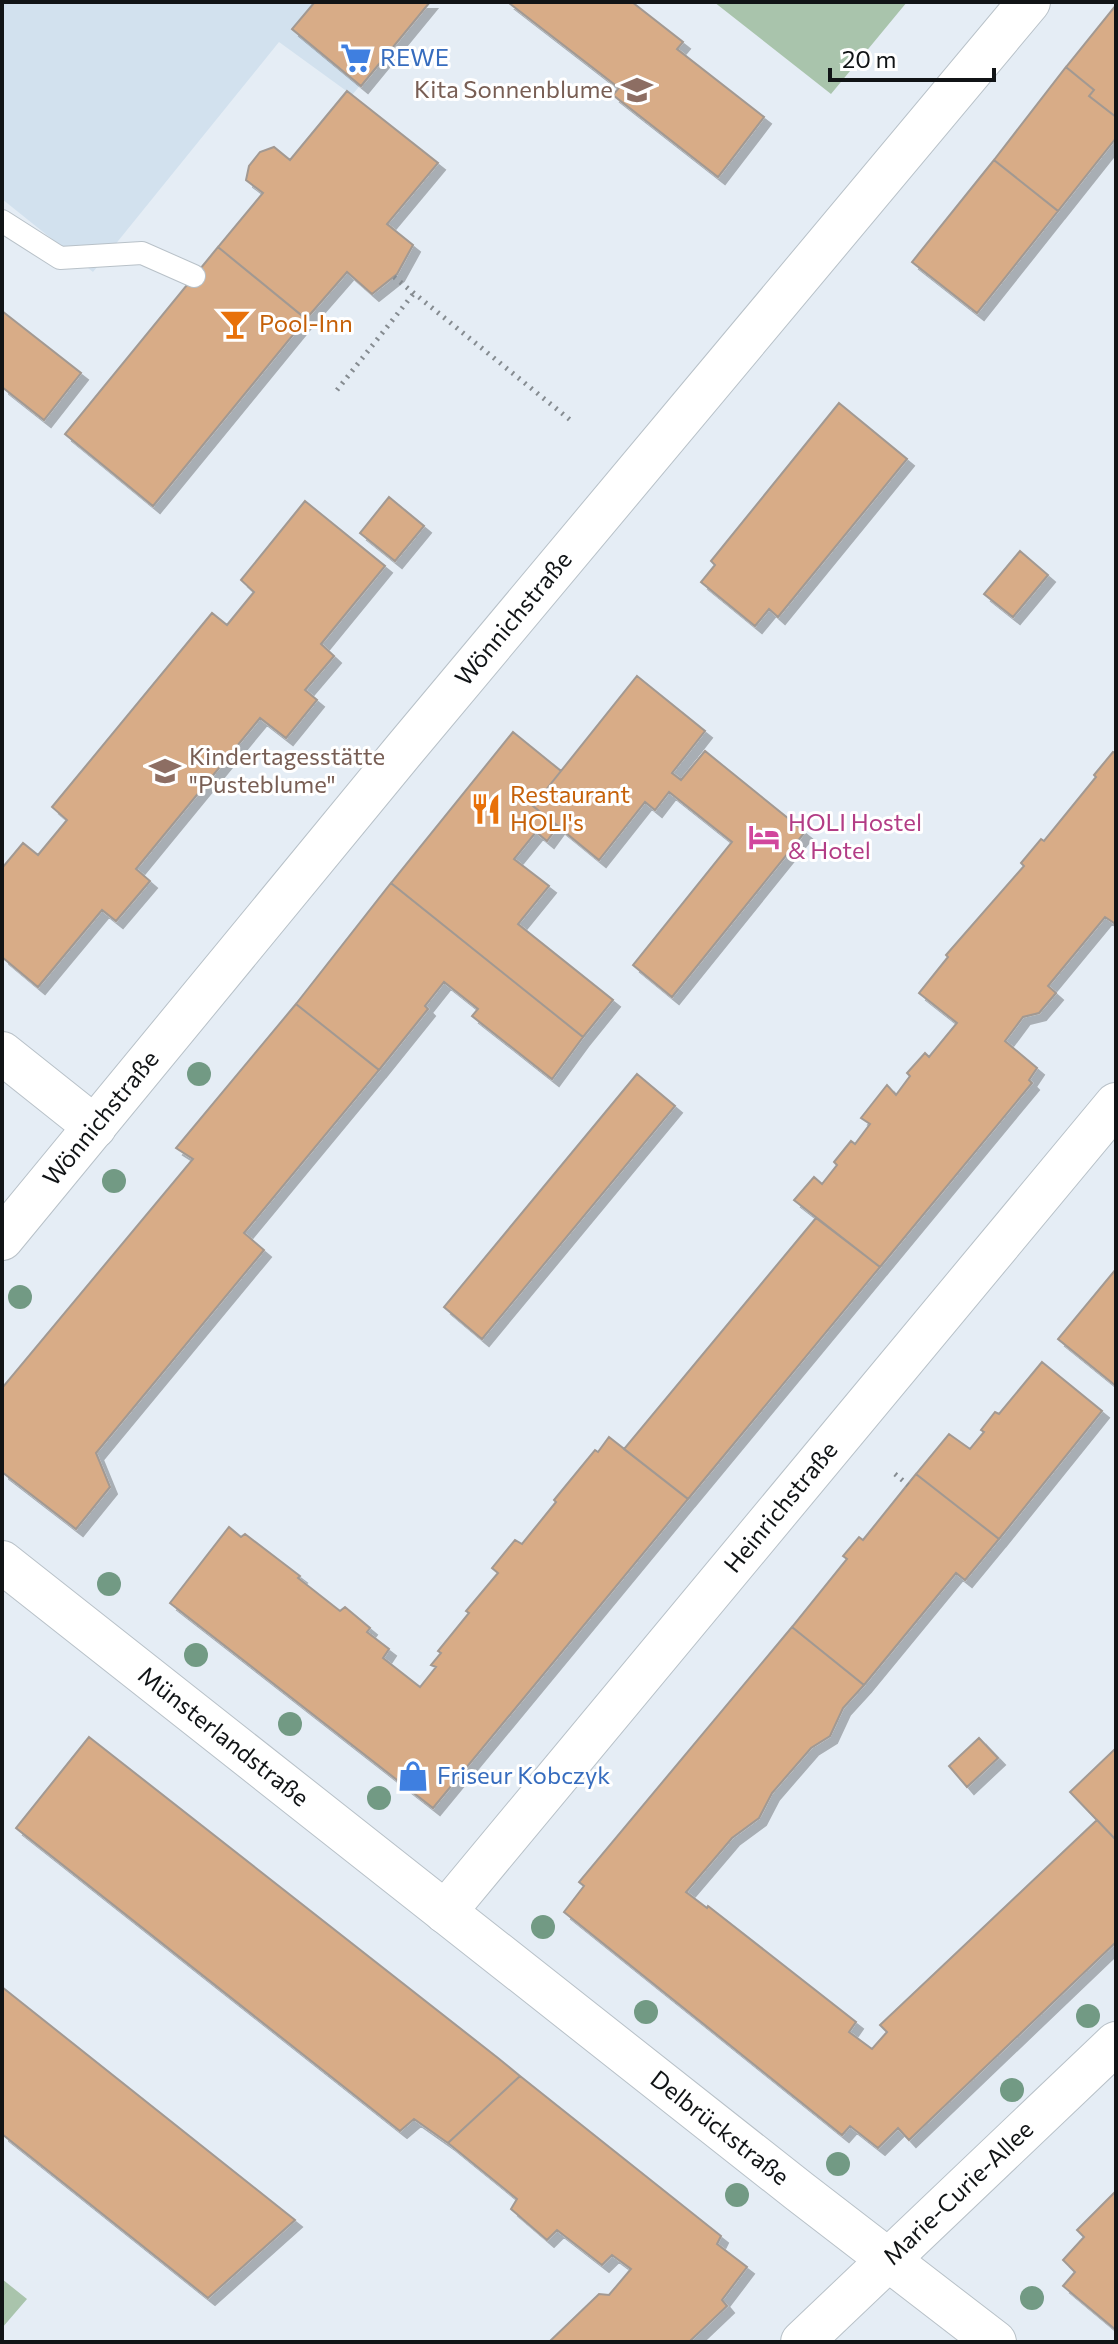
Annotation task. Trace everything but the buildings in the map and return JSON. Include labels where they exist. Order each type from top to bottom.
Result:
[{"type":"street","name":"Wönnichstraße","points":[[2,1239],[404,750],[1029,2]]},
{"type":"street","points":[[2,1053],[95,1127]]},
{"type":"street","name":"Heinrichstraße","points":[[445,1912],[1116,1104]]},
{"type":"street","name":"Münsterlandstraße","points":[[2,1562],[445,1912]]},
{"type":"street","name":"Delbrückstraße","points":[[445,1912],[995,2342]]},
{"type":"street","name":"Marie-Curie-Allee","points":[[802,2342],[1116,2043]]},
{"type":"lane","points":[[2,221],[60,258],[142,253],[194,276]]},
{"type":"path","points":[[394,277],[574,423]]},
{"type":"path","points":[[337,390],[414,293]]},
{"type":"path","points":[[895,1474],[908,1485]]},
{"type":"shaded area","points":[[2,2],[430,2],[352,95],[279,42],[93,272],[2,199]]},
{"type":"green space","points":[[714,2],[907,2],[831,94]]},
{"type":"green space","points":[[2,2279],[27,2299],[2,2328]]},
{"type":"place","name":"REWE","points":[[356,58]]},
{"type":"place","name":"Kita Sonnenblume","points":[[637,90]]},
{"type":"place","name":"Pool-Inn","points":[[235,324]]},
{"type":"place","name":"Kindertagesstätte \"Pusteblume\"","points":[[165,771]]},
{"type":"place","name":"Restaurant HOLI's","points":[[486,809]]},
{"type":"place","name":"HOLI Hostel & Hotel","points":[[764,837]]},
{"type":"place","name":"Friseur Kobczyk","points":[[413,1776]]}]
